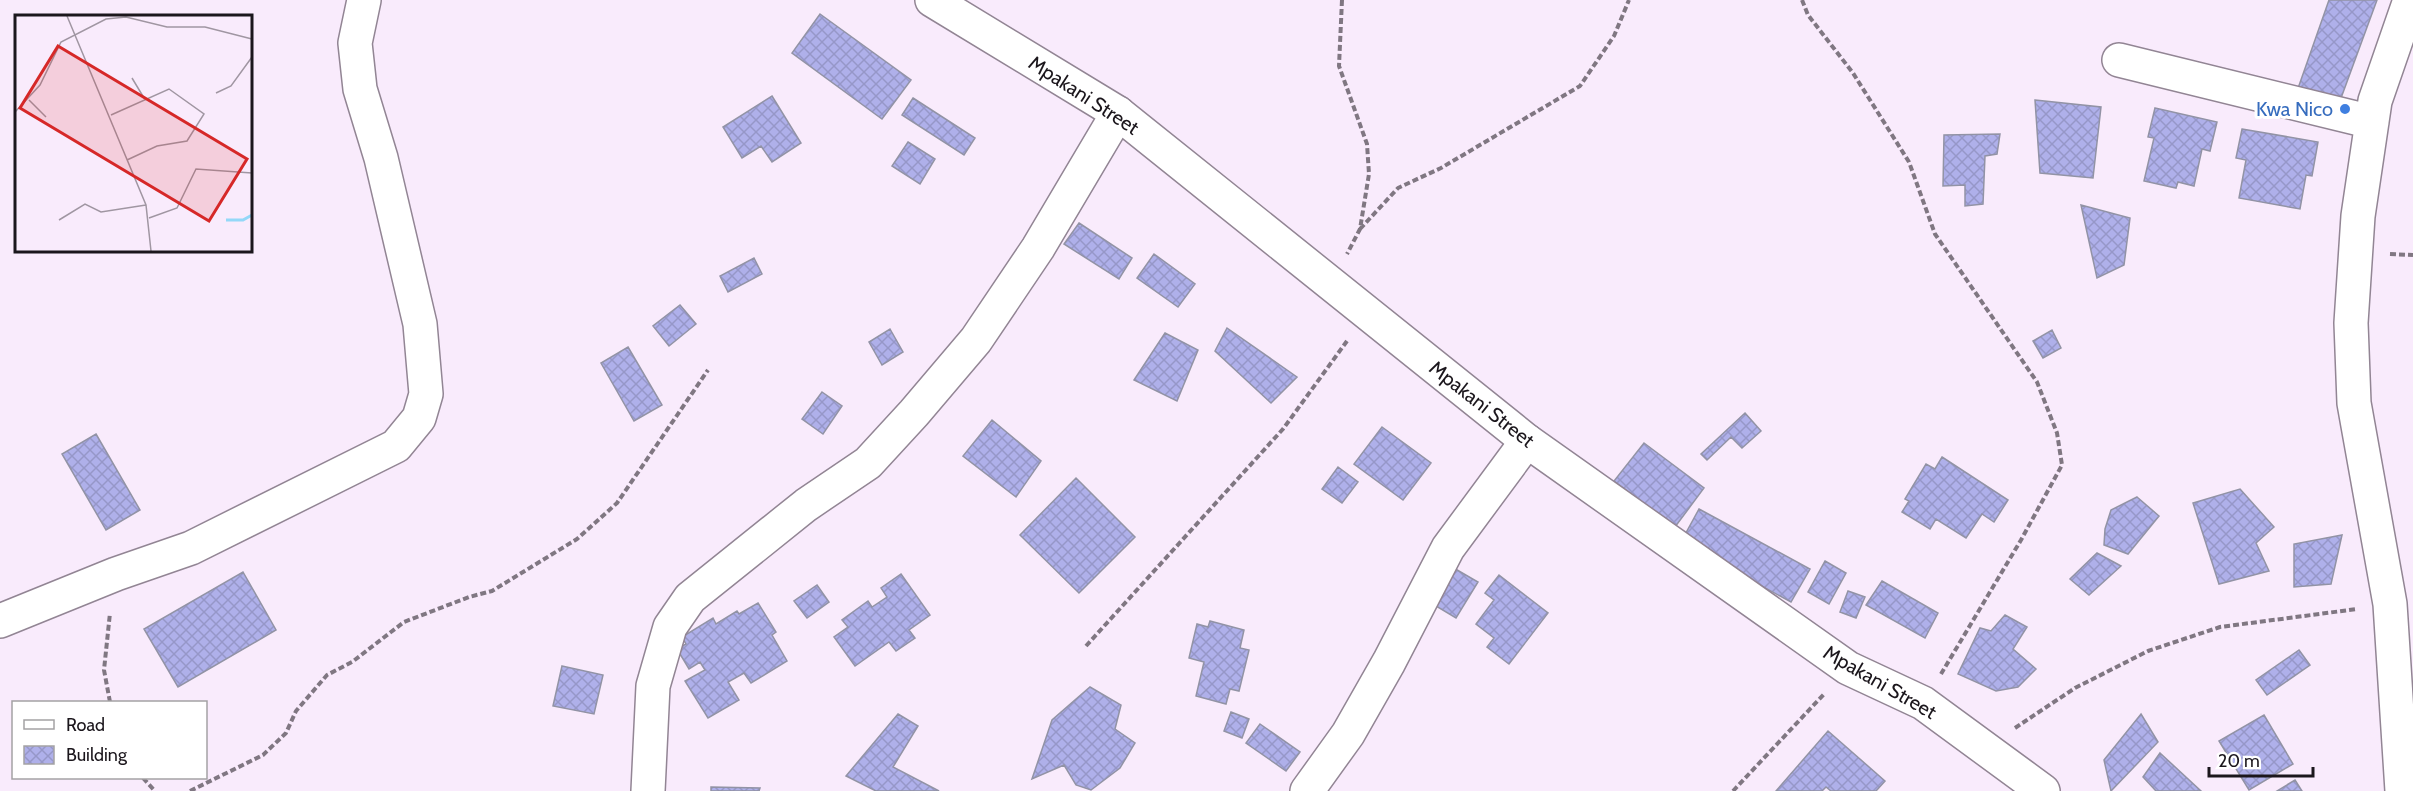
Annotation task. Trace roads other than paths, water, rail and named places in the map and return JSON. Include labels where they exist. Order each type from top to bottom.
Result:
[{"type":"street","points":[[0,621],[116,574],[191,548],[396,446],[419,418],[426,394],[420,324],[381,158],[360,89],[355,43],[364,0]]},
{"type":"street","name":"Mpakani Street","points":[[932,0],[1118,113],[1527,441],[1848,668],[1923,703],[2043,791]]},
{"type":"street","points":[[2402,791],[2390,604],[2354,403],[2351,323],[2358,216],[2375,101],[2410,0]]},
{"type":"street","points":[[2119,60],[2372,122]]},
{"type":"street","points":[[648,791],[653,686],[670,627],[690,598],[806,505],[868,463],[914,412],[976,340],[1038,248],[1118,113]]},
{"type":"street","points":[[1312,789],[1348,734],[1389,662],[1448,548],[1527,441]]},
{"type":"place","name":"Kwa Nico","points":[[2345,109]]}]
